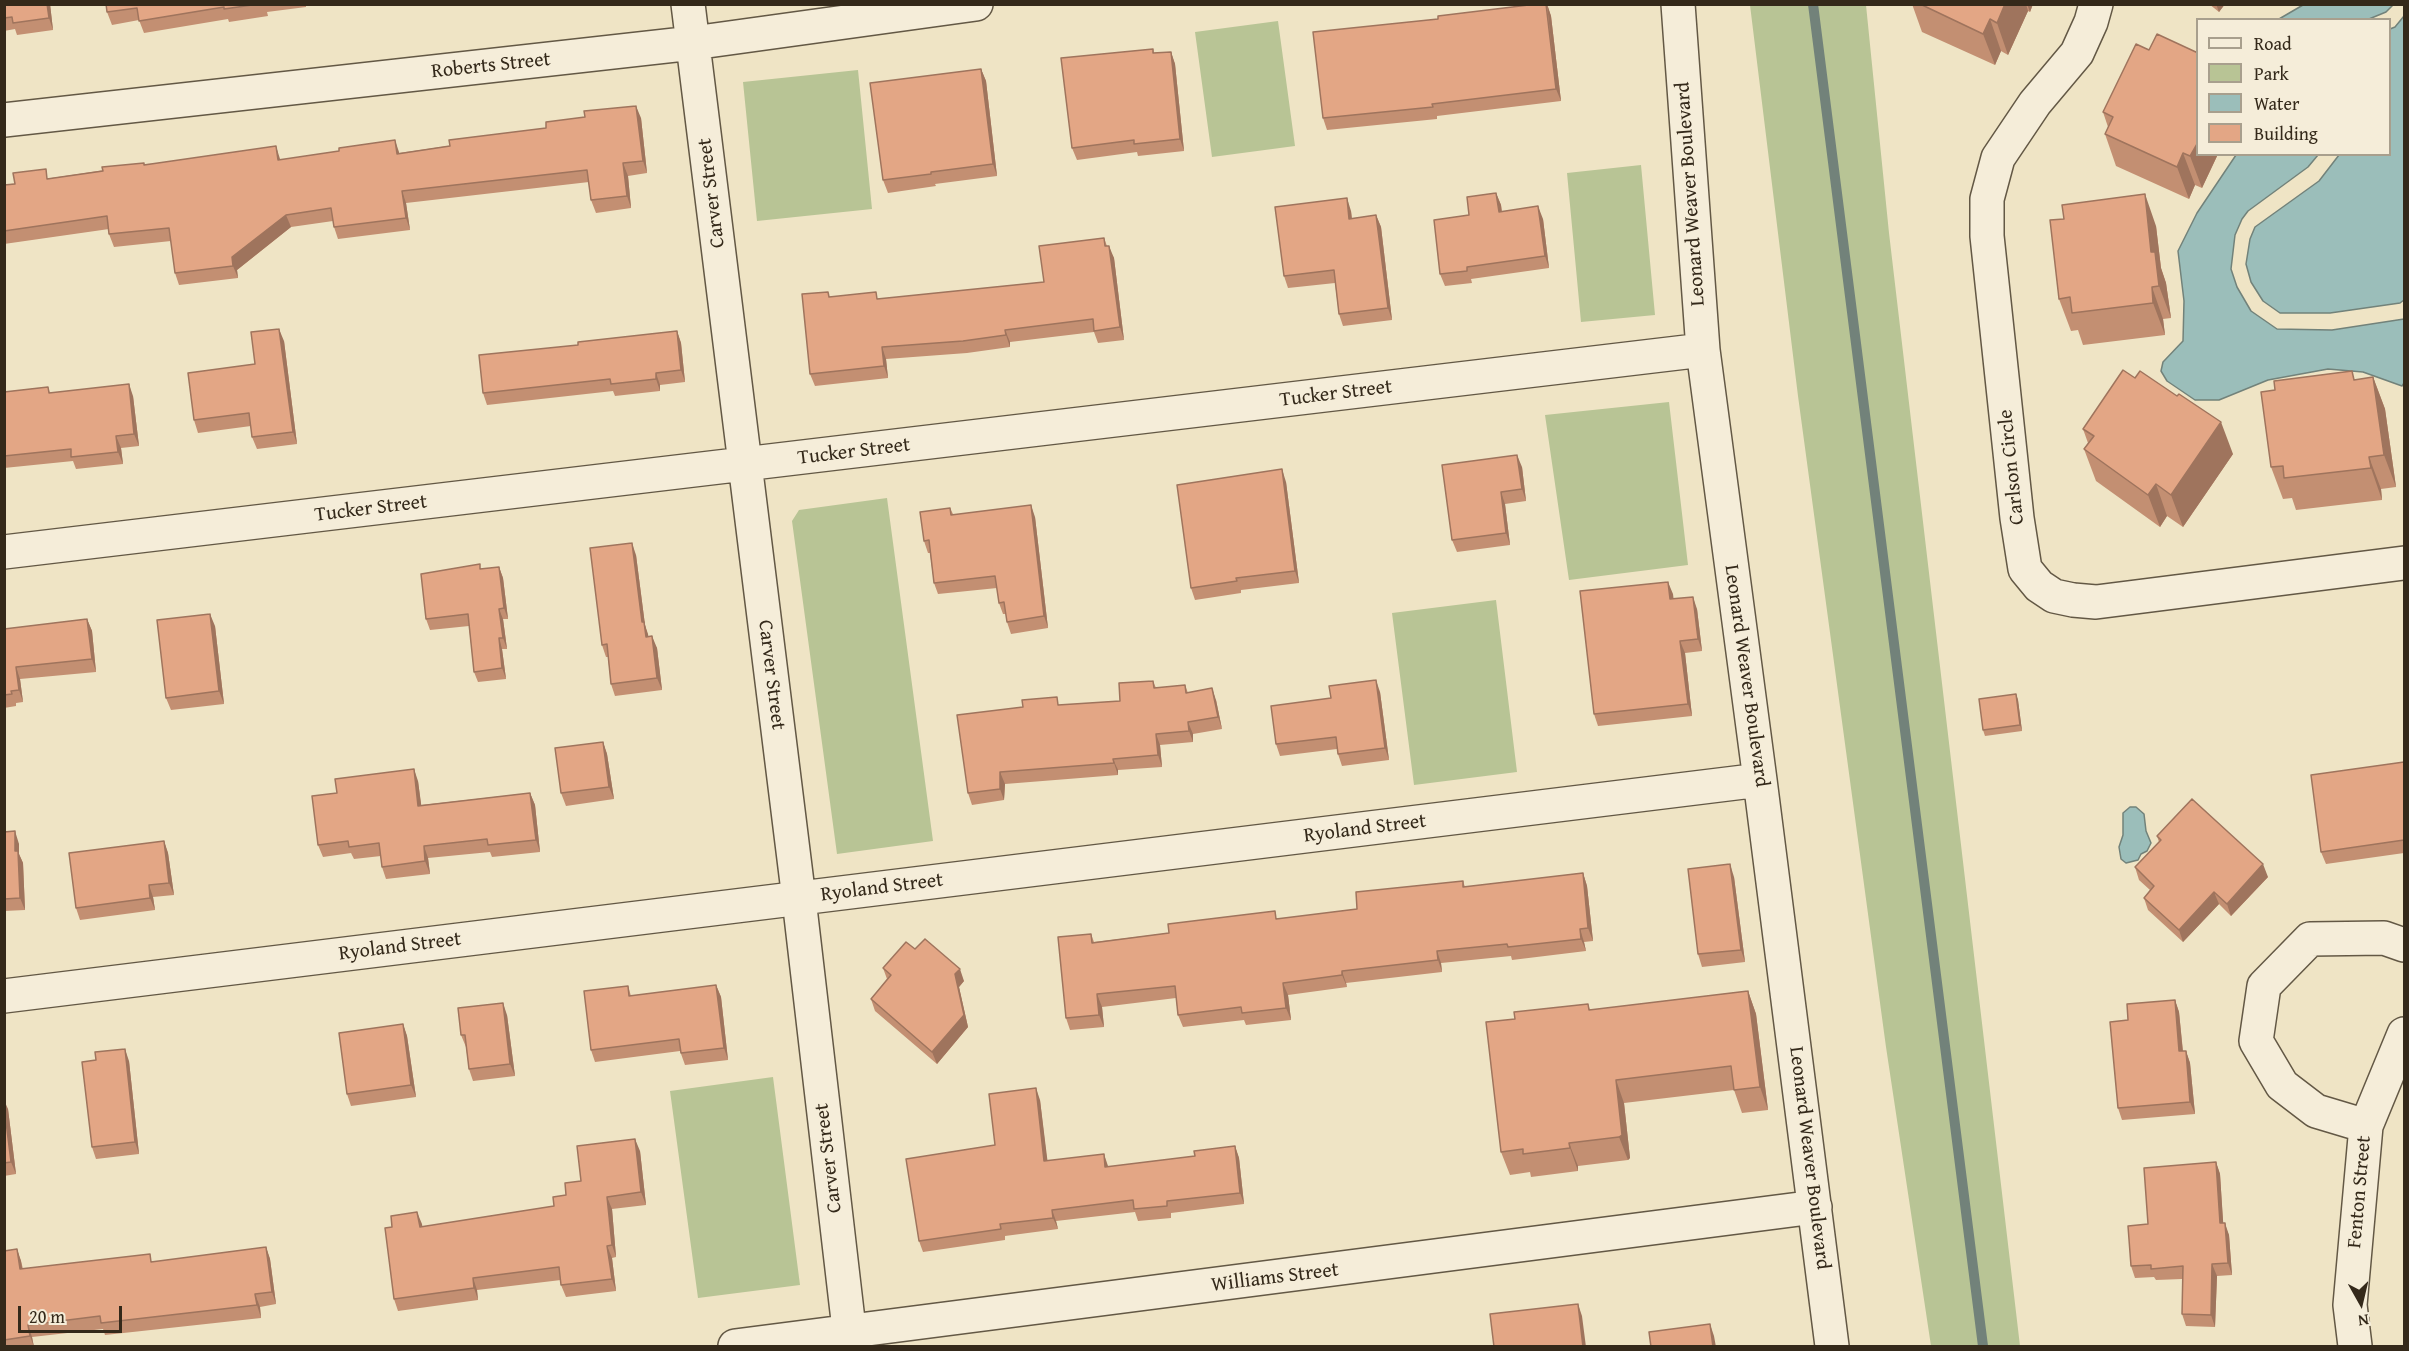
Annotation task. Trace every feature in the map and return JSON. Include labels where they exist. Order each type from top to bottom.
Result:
[{"type":"street","name":"Carver Street","points":[[688,4],[799,899],[850,1340]]},
{"type":"street","name":"Roberts Street","points":[[4,120],[693,43],[976,4]]},
{"type":"street","name":"Leonard Weaver Boulevard","points":[[1677,4],[1703,350],[1832,1347]]},
{"type":"street","name":"Carlson Circle","points":[[2096,4],[2091,22],[2077,53],[2035,103],[1998,158],[1987,199],[1987,236],[2017,518],[2025,569],[2039,586],[2054,596],[2096,602],[2404,563]]},
{"type":"street","name":"Tucker Street","points":[[4,552],[1703,350]]},
{"type":"street","name":"Ryoland Street","points":[[4,996],[1760,780]]},
{"type":"street","points":[[2366,1126],[2316,1111],[2282,1085],[2256,1041],[2264,986],[2310,939],[2384,938],[2404,945]]},
{"type":"street","name":"Fenton Street","points":[[2355,1347],[2350,1305],[2366,1126],[2402,1039]]},
{"type":"street","name":"Williams Street","points":[[735,1347],[850,1340],[1815,1207]]},
{"type":"green space","points":[[1750,5],[1866,5],[1889,233],[2020,1346],[1931,1346],[1886,1047],[1798,396]]},
{"type":"green space","points":[[1278,21],[1295,146],[1212,157],[1195,32]]},
{"type":"green space","points":[[858,70],[872,209],[757,221],[743,82]]},
{"type":"green space","points":[[1641,165],[1655,315],[1581,322],[1567,173]]},
{"type":"green space","points":[[1669,402],[1688,565],[1569,580],[1545,415]]},
{"type":"green space","points":[[887,498],[933,841],[837,854],[792,521],[799,510]]},
{"type":"green space","points":[[1496,600],[1517,772],[1414,785],[1392,613]]},
{"type":"green space","points":[[773,1077],[800,1285],[698,1298],[670,1091]]},
{"type":"water","points":[[2303,4],[2393,5],[2386,12],[2371,18],[2281,18]]},
{"type":"water","points":[[2404,16],[2404,300],[2400,303],[2330,313],[2280,313],[2263,301],[2251,282],[2246,264],[2250,239],[2255,227],[2319,181],[2338,156],[2391,156],[2391,29]]},
{"type":"water","points":[[2235,156],[2317,156],[2308,167],[2248,211],[2242,219],[2235,235],[2231,269],[2237,287],[2251,311],[2277,329],[2332,330],[2404,319],[2404,383],[2402,386],[2363,372],[2328,369],[2268,380],[2219,400],[2195,400],[2167,381],[2161,371],[2163,362],[2183,341],[2184,301],[2178,251],[2197,213]]},
{"type":"water","points":[[2130,807],[2136,807],[2144,814],[2146,831],[2151,843],[2138,860],[2126,863],[2121,859],[2119,847],[2123,835],[2123,813]]},
{"type":"building","points":[[4,4],[47,4],[49,18],[13,23],[12,17],[4,18]]},
{"type":"building","points":[[106,4],[259,4],[224,9],[224,7],[139,21],[137,8],[107,12]]},
{"type":"building","points":[[1546,4],[1556,89],[1432,104],[1433,107],[1323,118],[1313,32],[1438,19],[1438,16]]},
{"type":"building","points":[[1920,4],[2005,4],[1997,23],[1990,19],[1983,34]]},
{"type":"building","points":[[2157,34],[2196,52],[2196,146],[2190,156],[2183,153],[2177,167],[2105,134],[2113,117],[2103,112],[2136,44],[2149,50]]},
{"type":"building","points":[[1153,49],[1153,53],[1171,52],[1180,139],[1134,144],[1134,140],[1072,148],[1061,58]]},
{"type":"building","points":[[981,69],[993,164],[883,180],[870,83]]},
{"type":"building","points":[[636,106],[643,161],[623,163],[627,196],[591,200],[587,170],[402,191],[406,218],[334,227],[331,208],[286,215],[232,257],[233,266],[175,273],[169,228],[109,234],[107,216],[4,231],[4,185],[15,184],[13,173],[46,169],[47,179],[103,171],[102,167],[144,163],[144,165],[276,146],[278,160],[395,140],[397,154],[450,146],[449,140],[546,128],[546,122],[585,117],[584,111]]},
{"type":"building","points":[[1496,193],[1499,212],[1538,206],[1545,256],[1467,267],[1467,271],[1440,274],[1434,220],[1469,215],[1467,197]]},
{"type":"building","points":[[2145,194],[2151,252],[2155,252],[2159,286],[2152,287],[2153,303],[2072,313],[2070,297],[2059,299],[2050,220],[2064,219],[2062,205]]},
{"type":"building","points":[[1347,198],[1349,219],[1376,215],[1388,308],[1339,314],[1334,270],[1284,276],[1275,207]]},
{"type":"building","points":[[1104,238],[1105,246],[1109,246],[1120,327],[1094,331],[1093,319],[1005,330],[1006,335],[963,341],[882,347],[884,366],[810,374],[802,294],[828,292],[829,297],[876,292],[877,299],[1044,282],[1039,246]]},
{"type":"building","points":[[279,329],[293,432],[252,437],[249,413],[194,420],[188,373],[255,364],[251,332]]},
{"type":"building","points":[[677,331],[681,370],[656,373],[656,379],[611,384],[610,379],[483,393],[479,355],[578,345],[578,342]]},
{"type":"building","points":[[2123,370],[2135,378],[2140,371],[2221,422],[2171,495],[2156,484],[2148,495],[2084,449],[2094,436],[2083,429]]},
{"type":"building","points":[[2352,371],[2354,380],[2373,377],[2384,455],[2369,457],[2371,468],[2284,478],[2283,466],[2271,467],[2261,392],[2275,390],[2274,381]]},
{"type":"building","points":[[129,384],[134,434],[116,436],[118,452],[71,457],[71,449],[4,456],[4,392],[48,387],[49,393]]},
{"type":"building","points":[[1517,455],[1522,489],[1501,492],[1506,533],[1452,540],[1442,465]]},
{"type":"building","points":[[1282,469],[1295,571],[1236,578],[1237,581],[1191,588],[1177,485]]},
{"type":"building","points":[[1031,505],[1044,616],[1007,622],[1004,602],[999,603],[995,576],[934,583],[929,540],[924,541],[920,512],[950,508],[951,515]]},
{"type":"building","points":[[632,543],[642,622],[644,622],[646,637],[652,636],[657,678],[611,684],[607,644],[602,645],[590,548]]},
{"type":"building","points":[[480,564],[480,569],[499,567],[504,608],[499,609],[503,638],[499,638],[502,668],[474,672],[468,614],[426,619],[421,574]]},
{"type":"building","points":[[1668,582],[1670,599],[1693,597],[1698,639],[1680,641],[1688,704],[1594,714],[1580,591]]},
{"type":"building","points":[[210,614],[219,691],[166,698],[157,620]]},
{"type":"building","points":[[87,619],[92,659],[16,667],[19,690],[4,695],[4,629]]},
{"type":"building","points":[[1376,680],[1385,748],[1338,754],[1336,737],[1276,744],[1271,706],[1331,698],[1329,686]]},
{"type":"building","points":[[1153,681],[1154,688],[1185,685],[1186,693],[1212,688],[1218,717],[1188,722],[1189,731],[1156,734],[1158,755],[1113,759],[1114,763],[1000,772],[1000,789],[968,793],[957,715],[1023,707],[1022,700],[1057,697],[1058,705],[1120,701],[1119,683]]},
{"type":"building","points":[[2016,694],[2020,725],[1983,730],[1979,699]]},
{"type":"building","points":[[603,742],[609,787],[561,793],[555,748]]},
{"type":"building","points":[[2404,762],[2404,840],[2321,852],[2311,775]]},
{"type":"building","points":[[414,769],[418,806],[530,793],[536,840],[488,845],[487,839],[424,846],[425,861],[382,867],[379,843],[349,847],[348,841],[318,845],[312,796],[337,793],[335,779]]},
{"type":"building","points":[[2192,799],[2263,864],[2227,904],[2214,892],[2179,930],[2144,898],[2154,886],[2135,867],[2161,840],[2157,836]]},
{"type":"building","points":[[15,831],[20,898],[4,899],[4,832]]},
{"type":"building","points":[[164,841],[169,883],[149,885],[150,898],[76,908],[69,853]]},
{"type":"building","points":[[1730,864],[1741,950],[1698,954],[1688,869]]},
{"type":"building","points":[[1583,873],[1588,928],[1580,929],[1581,939],[1508,947],[1507,944],[1437,951],[1438,960],[1342,971],[1342,975],[1283,983],[1286,1008],[1242,1013],[1241,1007],[1178,1015],[1175,986],[1097,994],[1099,1015],[1066,1018],[1058,937],[1091,934],[1092,943],[1169,933],[1168,924],[1275,911],[1276,919],[1357,909],[1356,892],[1463,881],[1463,887]]},
{"type":"building","points":[[925,939],[960,969],[955,974],[964,1015],[932,1052],[871,999],[891,975],[883,968],[906,942],[915,949]]},
{"type":"building","points":[[716,985],[724,1048],[681,1053],[679,1039],[591,1050],[584,991],[628,986],[629,996]]},
{"type":"building","points":[[1748,991],[1760,1087],[1734,1090],[1731,1066],[1616,1080],[1622,1135],[1619,1137],[1569,1143],[1570,1148],[1523,1154],[1523,1149],[1501,1152],[1486,1022],[1515,1019],[1514,1012],[1588,1004],[1589,1010]]},
{"type":"building","points":[[2175,1000],[2179,1051],[2186,1051],[2190,1102],[2118,1108],[2110,1022],[2128,1020],[2127,1004]]},
{"type":"building","points":[[503,1003],[510,1064],[469,1069],[465,1035],[461,1035],[458,1008]]},
{"type":"building","points":[[403,1024],[411,1085],[347,1094],[339,1033]]},
{"type":"building","points":[[125,1049],[135,1142],[92,1147],[82,1062],[96,1060],[95,1052]]},
{"type":"building","points":[[1036,1088],[1044,1161],[1104,1154],[1105,1167],[1195,1156],[1194,1151],[1235,1146],[1240,1193],[1167,1201],[1167,1206],[1134,1209],[1133,1200],[1052,1210],[1053,1218],[1000,1224],[1001,1229],[919,1241],[906,1159],[995,1145],[989,1094]]},
{"type":"building","points":[[4,1106],[11,1162],[4,1163]]},
{"type":"building","points":[[635,1139],[641,1192],[607,1197],[612,1245],[607,1246],[612,1279],[561,1285],[559,1267],[473,1278],[474,1288],[394,1299],[385,1228],[392,1227],[391,1216],[417,1212],[420,1227],[554,1206],[553,1197],[566,1195],[565,1183],[581,1181],[577,1146]]},
{"type":"building","points":[[2216,1162],[2220,1223],[2225,1223],[2228,1263],[2212,1264],[2211,1315],[2182,1314],[2183,1266],[2151,1269],[2151,1265],[2131,1266],[2128,1226],[2148,1224],[2144,1168]]},
{"type":"building","points":[[266,1247],[272,1292],[255,1294],[257,1305],[101,1323],[100,1316],[28,1325],[30,1336],[4,1340],[4,1251],[17,1249],[20,1269],[150,1254],[151,1262]]},
{"type":"building","points":[[1578,1304],[1583,1347],[1494,1347],[1490,1314]]},
{"type":"building","points":[[1710,1324],[1713,1347],[1651,1347],[1649,1332]]},
{"type":"waterway","points":[[1813,4],[1983,1346]]}]
